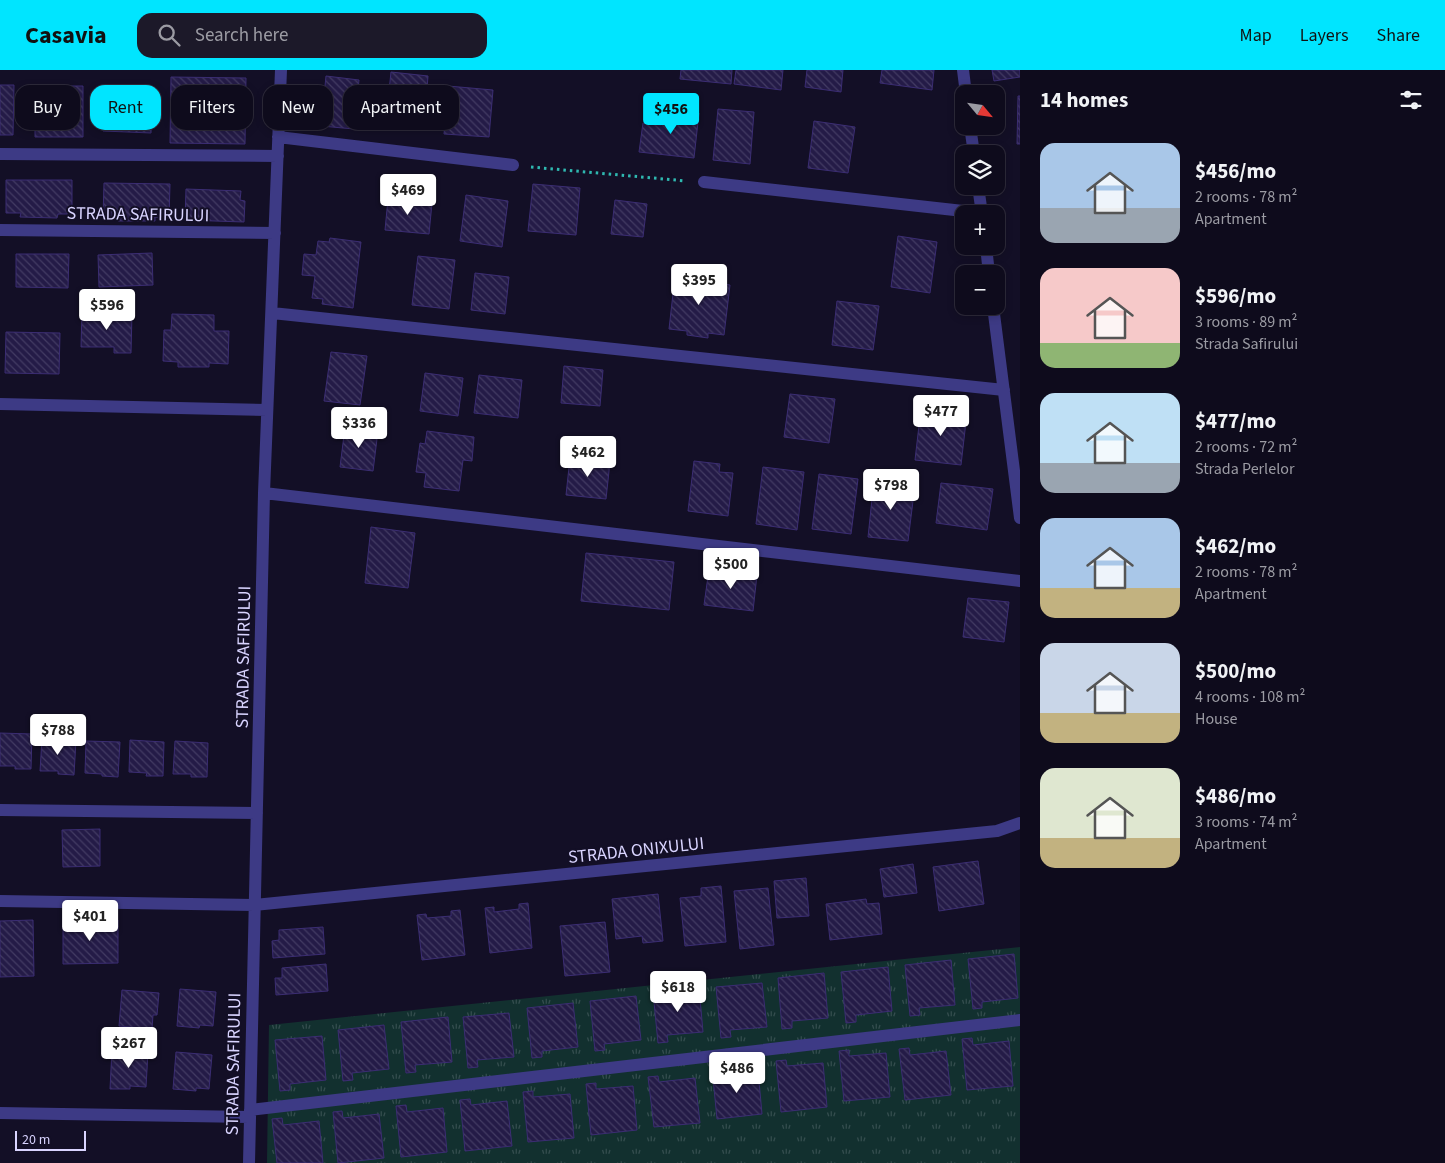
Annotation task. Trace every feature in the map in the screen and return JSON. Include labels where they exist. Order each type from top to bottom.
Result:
[{"type":"street","name":"STRADA SAFIRULUI","points":[[249,1163],[264,493],[281,70]]},
{"type":"street","points":[[963,70],[965,85]]},
{"type":"street","points":[[278,137],[513,165]]},
{"type":"street","points":[[0,154],[278,156]]},
{"type":"street","points":[[704,182],[955,210]]},
{"type":"street","name":"STRADA SAFIRULUI","points":[[0,230],[275,234]]},
{"type":"street","points":[[272,312],[1004,390]]},
{"type":"street","points":[[995,315],[1020,518]]},
{"type":"street","points":[[0,404],[267,410]]},
{"type":"street","points":[[264,493],[1020,581]]},
{"type":"street","points":[[0,810],[257,813]]},
{"type":"street","name":"STRADA ONIXULUI","points":[[254,906],[997,831],[1020,822]]},
{"type":"street","points":[[0,901],[254,906]]},
{"type":"street","points":[[0,1113],[250,1114],[1020,1020]]},
{"type":"path","points":[[513,165],[704,182]]},
{"type":"green space","points":[[1020,947],[1020,1163],[267,1163],[269,1025]]},
{"type":"building","points":[[681,70],[732,70],[731,84],[680,79]]},
{"type":"building","points":[[736,70],[783,70],[781,90],[734,84]]},
{"type":"building","points":[[807,70],[843,70],[841,92],[805,87]]},
{"type":"building","points":[[882,70],[934,70],[932,90],[880,83]]},
{"type":"building","points":[[992,70],[1020,70],[1020,77],[994,81]]},
{"type":"building","points":[[391,72],[428,76],[427,85],[390,85]]},
{"type":"building","points":[[326,76],[359,80],[358,85],[343,85],[343,128],[333,127],[333,85],[325,85]]},
{"type":"building","points":[[171,77],[246,78],[246,85],[171,85],[171,130],[245,130],[245,144],[170,143]]},
{"type":"building","points":[[0,85],[14,85],[13,135],[0,135]]},
{"type":"building","points":[[80,86],[83,86],[83,137],[35,137],[35,130],[80,130]]},
{"type":"building","points":[[459,87],[493,90],[489,137],[444,134],[444,130],[459,130]]},
{"type":"building","points":[[1018,96],[1020,96],[1020,144],[1017,144]]},
{"type":"building","points":[[718,109],[754,112],[750,164],[713,160]]},
{"type":"building","points":[[662,110],[699,113],[694,158],[639,152],[643,123],[661,125]]},
{"type":"building","points":[[814,121],[855,127],[848,173],[808,168]]},
{"type":"building","points":[[103,130],[151,130],[151,133]]},
{"type":"building","points":[[6,180],[72,180],[72,214],[58,214],[57,218],[20,217],[21,213],[6,213]]},
{"type":"building","points":[[104,183],[170,184],[169,218],[155,217],[155,221],[118,221],[118,217],[103,217]]},
{"type":"building","points":[[533,184],[580,188],[576,235],[528,231]]},
{"type":"building","points":[[186,189],[241,191],[240,200],[245,201],[244,222],[185,220]]},
{"type":"building","points":[[466,195],[508,201],[502,247],[460,241]]},
{"type":"building","points":[[388,199],[432,203],[429,234],[385,230]]},
{"type":"building","points":[[615,200],[647,204],[643,237],[611,234]]},
{"type":"building","points":[[898,236],[937,242],[930,293],[891,287]]},
{"type":"building","points":[[330,238],[361,242],[353,308],[322,304],[323,299],[312,298],[315,276],[302,275],[304,254],[316,255],[318,241],[329,242]]},
{"type":"building","points":[[152,253],[153,285],[99,287],[98,255]]},
{"type":"building","points":[[16,254],[69,254],[68,288],[16,287]]},
{"type":"building","points":[[418,256],[455,260],[449,309],[412,305]]},
{"type":"building","points":[[475,273],[509,277],[505,314],[471,310]]},
{"type":"building","points":[[693,274],[719,277],[718,283],[730,285],[724,335],[708,333],[708,338],[687,335],[687,331],[669,329],[675,276],[693,278]]},
{"type":"building","points":[[837,301],[879,306],[873,350],[832,345]]},
{"type":"building","points":[[82,312],[132,313],[131,353],[114,353],[114,347],[81,347]]},
{"type":"building","points":[[172,314],[214,315],[214,331],[229,331],[228,364],[209,363],[209,367],[178,367],[178,362],[163,361],[164,330],[171,330]]},
{"type":"building","points":[[6,332],[60,333],[59,374],[5,373]]},
{"type":"building","points":[[331,352],[367,356],[360,405],[324,401]]},
{"type":"building","points":[[564,366],[603,370],[600,406],[561,403]]},
{"type":"building","points":[[425,373],[463,378],[458,416],[420,411]]},
{"type":"building","points":[[479,375],[522,380],[518,418],[474,413]]},
{"type":"building","points":[[790,394],[835,399],[829,443],[784,437]]},
{"type":"building","points":[[921,408],[967,413],[961,465],[915,460]]},
{"type":"building","points":[[345,427],[378,431],[373,471],[340,467]]},
{"type":"building","points":[[427,431],[474,437],[472,461],[463,460],[459,491],[424,487],[426,473],[416,472],[420,443],[425,444]]},
{"type":"building","points":[[570,458],[610,462],[606,499],[566,495]]},
{"type":"building","points":[[694,461],[720,464],[719,472],[733,473],[728,516],[688,511]]},
{"type":"building","points":[[763,467],[804,472],[797,530],[756,524]]},
{"type":"building","points":[[819,474],[858,479],[851,534],[812,529]]},
{"type":"building","points":[[874,480],[915,485],[908,541],[868,537]]},
{"type":"building","points":[[941,483],[993,489],[987,530],[936,523]]},
{"type":"building","points":[[371,527],[415,533],[408,588],[365,583]]},
{"type":"building","points":[[586,553],[674,562],[669,610],[581,601]]},
{"type":"building","points":[[709,569],[757,575],[753,611],[704,605]]},
{"type":"building","points":[[968,598],[1009,602],[1004,642],[963,637]]},
{"type":"building","points":[[0,733],[32,734],[31,769],[15,769],[15,766],[0,766]]},
{"type":"building","points":[[42,739],[76,740],[74,775],[58,774],[58,771],[40,771]]},
{"type":"building","points":[[130,740],[164,742],[163,776],[146,776],[147,773],[129,772]]},
{"type":"building","points":[[86,741],[120,742],[118,777],[85,773]]},
{"type":"building","points":[[175,741],[208,743],[207,777],[191,777],[191,774],[173,774]]},
{"type":"building","points":[[100,829],[100,866],[63,867],[62,830]]},
{"type":"building","points":[[978,861],[984,904],[939,911],[933,867]]},
{"type":"building","points":[[913,864],[917,893],[884,897],[880,869]]},
{"type":"building","points":[[806,878],[809,916],[777,918],[774,881]]},
{"type":"building","points":[[721,886],[726,942],[685,946],[680,898],[701,896],[701,888]]},
{"type":"building","points":[[768,888],[774,945],[740,949],[734,891]]},
{"type":"building","points":[[658,894],[663,941],[643,943],[642,936],[616,939],[612,899]]},
{"type":"building","points":[[866,899],[867,904],[879,903],[882,934],[830,940],[826,904]]},
{"type":"building","points":[[528,903],[532,948],[490,953],[485,908],[494,907],[494,912],[519,909],[519,904]]},
{"type":"building","points":[[460,910],[465,955],[422,960],[417,915],[426,914],[427,918],[451,916],[451,911]]},
{"type":"building","points":[[33,920],[34,976],[0,977],[0,921]]},
{"type":"building","points":[[63,920],[118,920],[118,963],[63,964]]},
{"type":"building","points":[[605,922],[610,972],[565,976],[560,926]]},
{"type":"building","points":[[323,927],[325,954],[273,958],[272,941],[279,940],[279,930]]},
{"type":"building","points":[[1014,954],[1018,998],[982,1002],[982,1008],[973,1009],[968,959]]},
{"type":"building","points":[[951,960],[955,1005],[919,1008],[920,1015],[910,1016],[905,965]]},
{"type":"building","points":[[326,964],[328,991],[276,995],[275,978],[282,978],[282,968]]},
{"type":"building","points":[[888,967],[892,1011],[856,1015],[856,1022],[846,1023],[841,972]]},
{"type":"building","points":[[824,973],[828,1018],[792,1021],[792,1028],[782,1029],[778,978]]},
{"type":"building","points":[[762,983],[767,1027],[730,1030],[731,1037],[721,1038],[716,987]]},
{"type":"building","points":[[699,987],[703,1032],[667,1035],[668,1042],[658,1043],[653,992]]},
{"type":"building","points":[[180,989],[216,992],[213,1026],[200,1025],[199,1028],[177,1026]]},
{"type":"building","points":[[122,990],[159,993],[157,1015],[153,1015],[152,1029],[119,1026]]},
{"type":"building","points":[[636,996],[641,1040],[604,1044],[605,1050],[595,1051],[590,1001]]},
{"type":"building","points":[[573,1003],[578,1047],[542,1051],[542,1057],[532,1058],[527,1008]]},
{"type":"building","points":[[509,1013],[514,1057],[477,1060],[478,1067],[468,1068],[463,1017]]},
{"type":"building","points":[[448,1017],[452,1062],[415,1065],[416,1072],[406,1073],[401,1022]]},
{"type":"building","points":[[384,1025],[389,1069],[352,1073],[353,1080],[343,1081],[338,1030]]},
{"type":"building","points":[[322,1036],[326,1080],[290,1084],[290,1090],[280,1091],[275,1040]]},
{"type":"building","points":[[972,1038],[973,1045],[1009,1041],[1013,1086],[967,1090],[962,1039]]},
{"type":"building","points":[[909,1048],[910,1055],[946,1051],[951,1095],[905,1100],[899,1049]]},
{"type":"building","points":[[112,1050],[148,1052],[146,1087],[130,1086],[130,1089],[110,1089]]},
{"type":"building","points":[[849,1050],[849,1056],[886,1053],[890,1097],[844,1101],[839,1051]]},
{"type":"building","points":[[176,1052],[212,1055],[209,1089],[196,1088],[196,1091],[173,1089]]},
{"type":"building","points":[[786,1060],[787,1066],[823,1063],[827,1107],[781,1112],[776,1061]]},
{"type":"building","points":[[721,1067],[722,1074],[758,1070],[762,1114],[717,1119],[712,1068]]},
{"type":"building","points":[[658,1076],[659,1082],[695,1078],[700,1123],[654,1127],[648,1077]]},
{"type":"building","points":[[596,1083],[596,1089],[633,1086],[637,1130],[591,1135],[586,1084]]},
{"type":"building","points":[[533,1091],[533,1097],[570,1094],[574,1138],[528,1142],[523,1092]]},
{"type":"building","points":[[470,1099],[471,1105],[507,1101],[512,1146],[465,1151],[460,1100]]},
{"type":"building","points":[[406,1105],[407,1112],[443,1108],[447,1152],[401,1157],[396,1106]]},
{"type":"building","points":[[342,1111],[343,1118],[379,1114],[384,1158],[338,1163],[333,1112]]},
{"type":"building","points":[[282,1118],[283,1125],[319,1121],[323,1163],[277,1163],[272,1119]]}]
